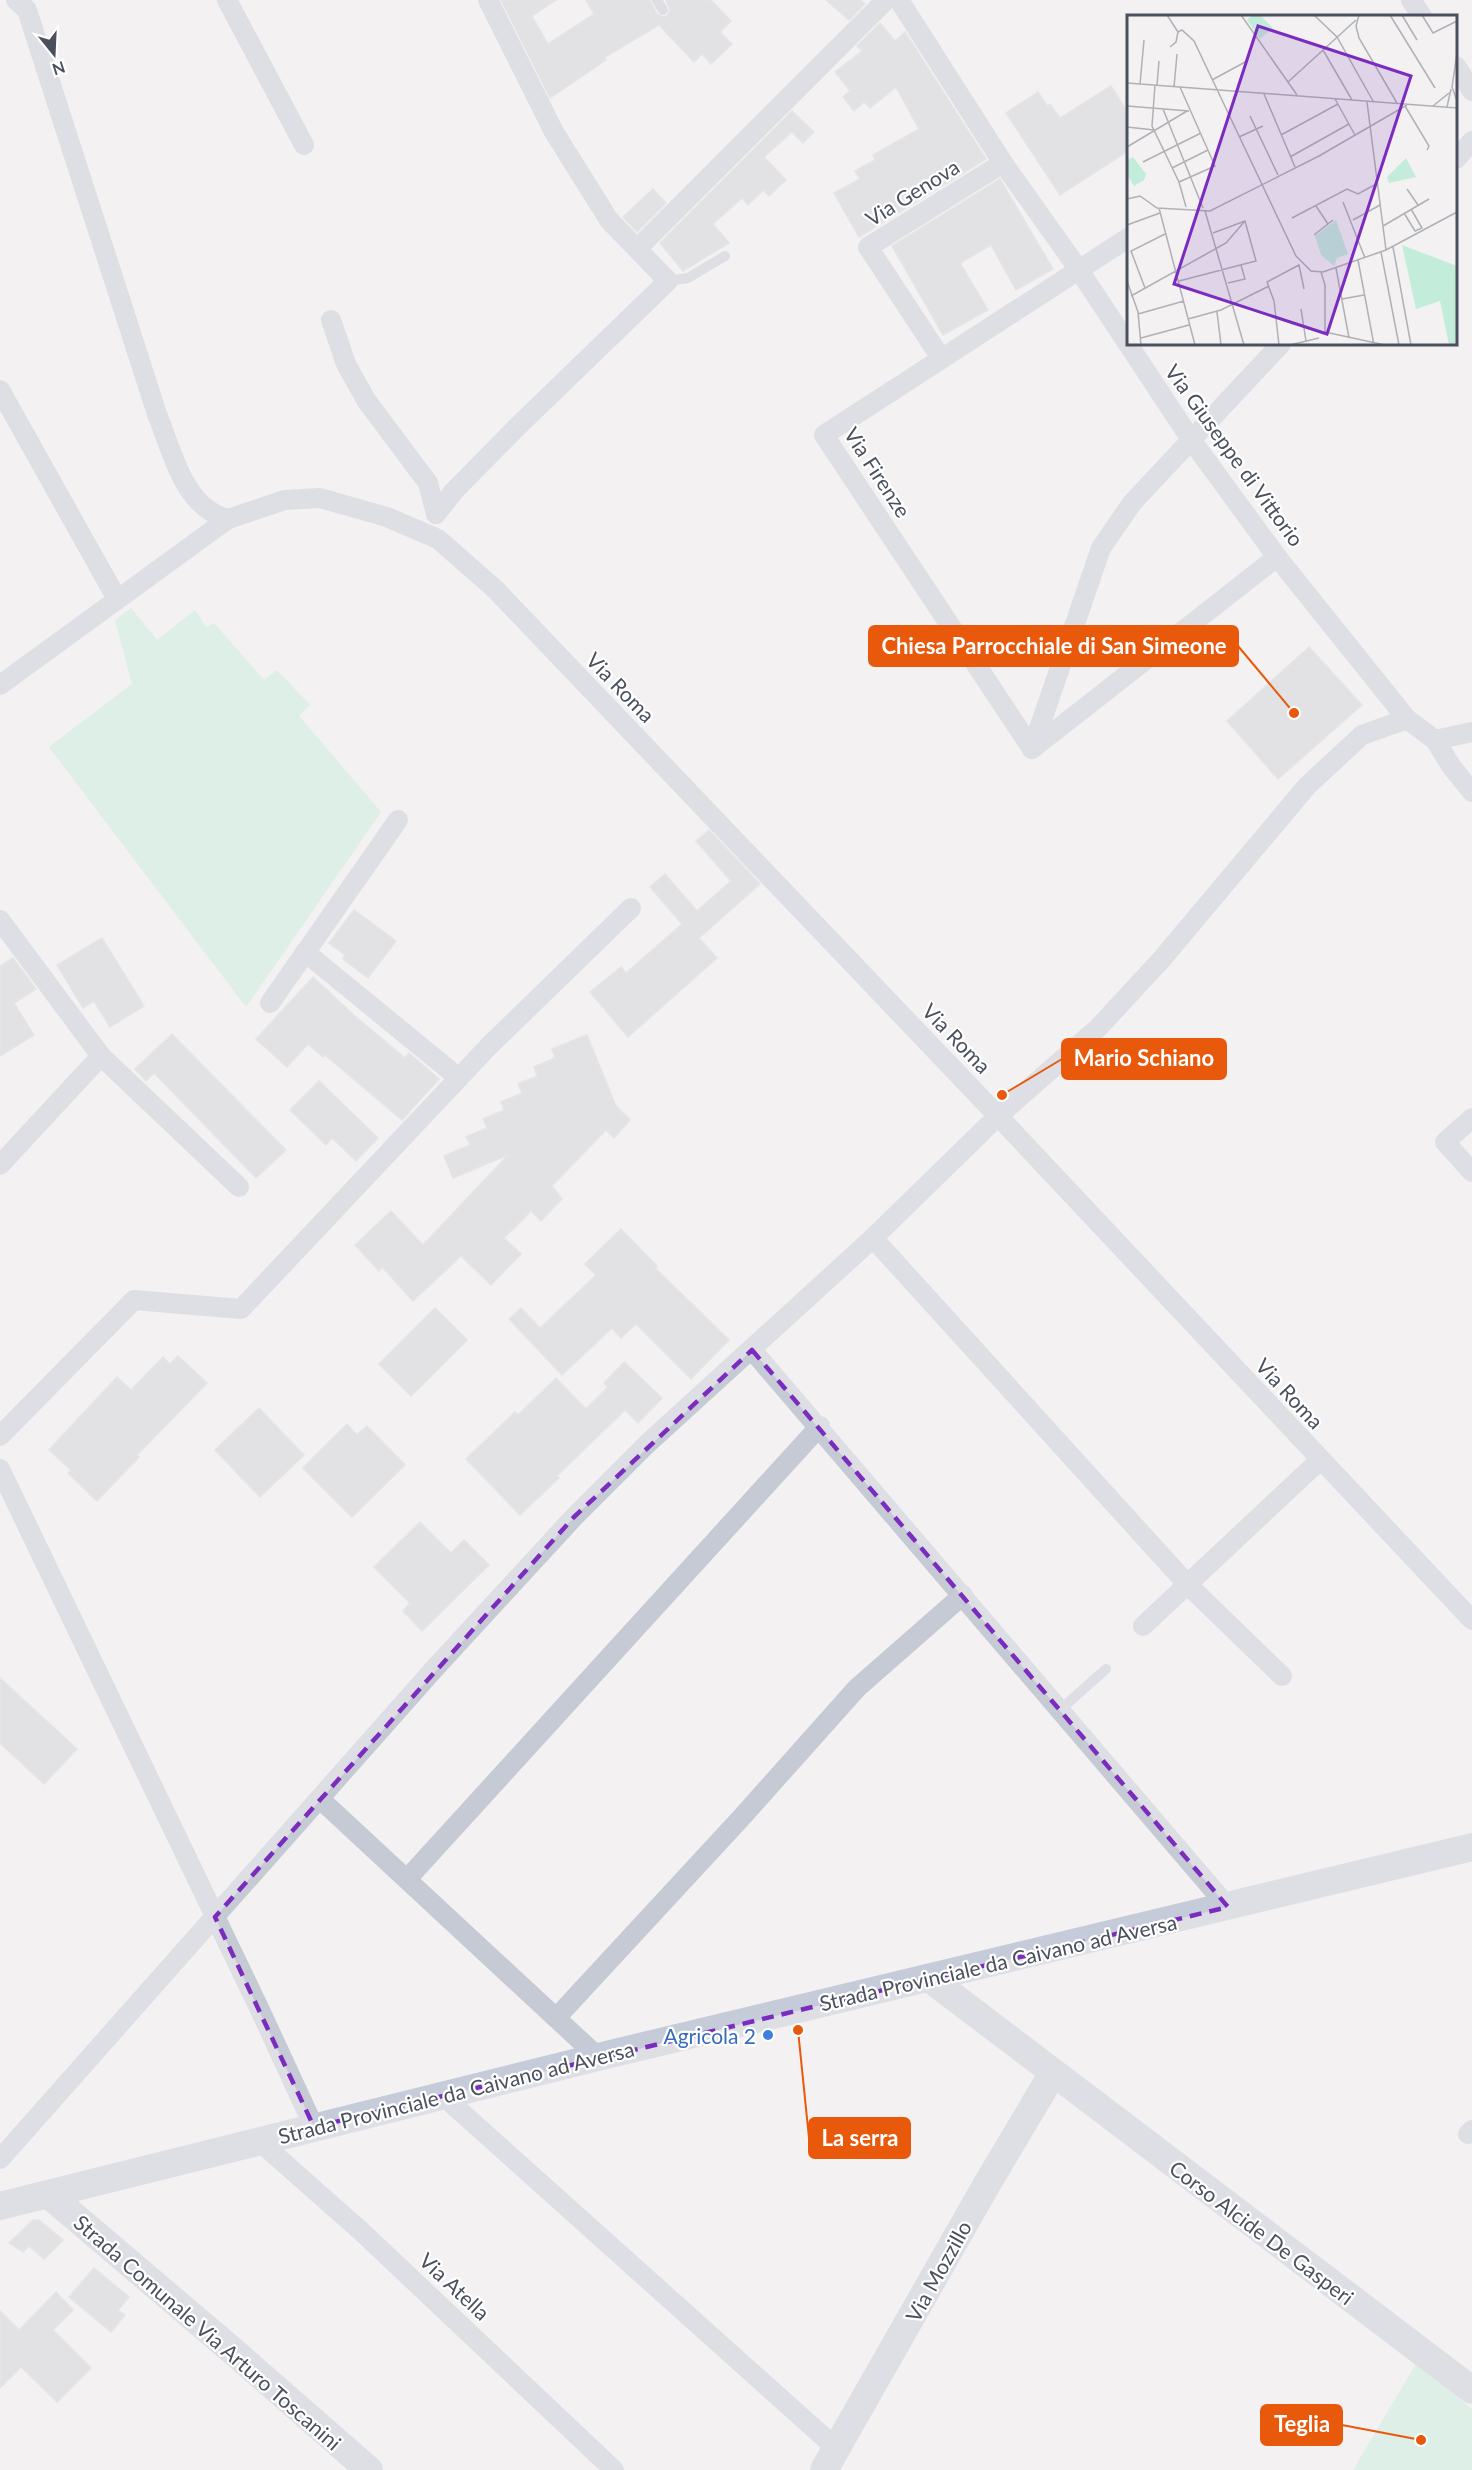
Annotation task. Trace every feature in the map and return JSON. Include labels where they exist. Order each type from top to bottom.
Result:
[{"type":"street","points":[[0,1],[8,0]]},
{"type":"street","points":[[228,0],[304,145]]},
{"type":"street","points":[[436,514],[454,491],[517,427],[668,281],[609,219],[554,132],[488,0]]},
{"type":"street","points":[[638,248],[886,0]]},
{"type":"street","name":"Via Giuseppe di Vittorio","points":[[898,0],[1003,163],[1127,343]]},
{"type":"street","points":[[1411,0],[1421,15]]},
{"type":"street","points":[[25,3],[157,414],[190,494],[214,515],[228,519]]},
{"type":"street","points":[[1457,69],[1472,91]]},
{"type":"street","points":[[1457,157],[1472,141]]},
{"type":"street","name":"Via Genova","points":[[941,358],[868,247],[1003,163]]},
{"type":"street","name":"Via Firenze","points":[[1032,748],[824,435],[1127,239]]},
{"type":"street","points":[[331,320],[346,364],[366,400],[428,483],[436,514]]},
{"type":"street","name":"Via Giuseppe di Vittorio","points":[[1129,345],[1192,441],[1277,557],[1407,719],[1435,740]]},
{"type":"street","points":[[1032,748],[1101,548],[1132,503],[1280,345]]},
{"type":"street","points":[[0,390],[117,599]]},
{"type":"street","name":"Via Roma","points":[[0,685],[228,519],[285,500],[320,498],[387,517],[438,539],[495,589],[998,1116],[1472,1620]]},
{"type":"street","points":[[424,532],[419,527],[420,517],[425,512],[436,514]]},
{"type":"street","points":[[1032,748],[1277,557]]},
{"type":"street","points":[[0,2159],[435,1668],[574,1517],[647,1444],[753,1350],[873,1238],[998,1116],[1098,1028],[1161,960],[1307,786],[1362,735],[1407,719]]},
{"type":"street","points":[[1472,732],[1435,740],[1451,766],[1472,792]]},
{"type":"street","points":[[270,1003],[398,820]]},
{"type":"street","points":[[0,1436],[134,1300],[241,1309],[459,1078],[631,908]]},
{"type":"street","points":[[0,920],[101,1056],[239,1187]]},
{"type":"street","points":[[305,952],[459,1078]]},
{"type":"street","points":[[0,1165],[101,1056]]},
{"type":"street","points":[[1472,1118],[1445,1142],[1472,1172]]},
{"type":"street","points":[[873,1238],[1188,1585],[1282,1676]]},
{"type":"street","points":[[753,1350],[1228,1907]]},
{"type":"street","points":[[408,1878],[820,1426]]},
{"type":"street","points":[[1143,1626],[1320,1460]]},
{"type":"street","points":[[1,1474],[314,2127]]},
{"type":"street","points":[[555,2018],[741,1818],[857,1688],[963,1595]]},
{"type":"street","points":[[320,1799],[408,1878],[598,2057]]},
{"type":"street","name":"Strada Provinciale da Caivano ad Aversa","points":[[0,2205],[598,2057],[1472,1847]]},
{"type":"street","name":"Corso Alcide De Gasperi","points":[[929,1978],[1472,2390]]},
{"type":"street","name":"Via Mozzillo","points":[[831,2459],[987,2184],[1053,2073]]},
{"type":"street","points":[[442,2095],[831,2459]]},
{"type":"street","name":"Via Atella","points":[[259,2141],[362,2232],[614,2470]]},
{"type":"street","name":"Strada Comunale Via Arturo Toscanini","points":[[48,2194],[369,2470]]},
{"type":"lane","points":[[657,0],[663,10]]},
{"type":"lane","points":[[668,281],[688,278],[724,256]]},
{"type":"lane","points":[[1061,1709],[1106,1669]]},
{"type":"highlighted area","points":[[752,1350],[1228,1907],[314,2127],[215,1917],[574,1517]]},
{"type":"green space","points":[[131,608],[157,640],[195,610],[206,627],[214,623],[264,680],[277,670],[310,705],[299,716],[381,812],[246,1007],[49,747],[132,684],[115,620]]},
{"type":"green space","points":[[1416,2364],[1472,2409],[1472,2470],[1353,2470]]},
{"type":"building","points":[[501,0],[556,0],[532,16],[548,44],[594,14],[586,0],[650,0],[657,14],[663,17],[667,16],[670,10],[666,0],[711,0],[731,21],[720,32],[732,44],[711,64],[702,54],[694,62],[659,25],[605,57],[606,60],[550,98]]},
{"type":"building","points":[[826,0],[861,0],[865,4],[849,20]]},
{"type":"building","points":[[880,23],[895,41],[905,32],[986,159],[859,237],[834,193],[860,179],[855,171],[875,160],[873,155],[919,129],[896,87],[870,108],[864,102],[854,111],[843,97],[850,91],[835,72],[862,51],[857,46]]},
{"type":"building","points":[[1111,86],[1127,111],[1127,152],[1060,195],[1006,113],[1038,92],[1047,106],[1050,104],[1060,118]]},
{"type":"building","points":[[792,111],[814,132],[803,143],[792,132],[764,157],[786,180],[769,196],[763,190],[748,205],[742,198],[713,224],[729,243],[683,271],[660,243]]},
{"type":"building","points":[[1000,179],[1053,269],[1016,290],[991,245],[960,263],[988,310],[943,335],[892,246]]},
{"type":"building","points":[[653,189],[666,203],[637,232],[623,217]]},
{"type":"building","points":[[1309,647],[1362,705],[1278,779],[1227,721]]},
{"type":"building","points":[[709,830],[760,884],[699,938],[717,958],[628,1037],[590,992],[621,967],[626,973],[682,924],[650,887],[665,874],[697,911],[731,881],[696,841]]},
{"type":"building","points":[[354,910],[396,941],[368,978],[343,959],[345,955],[329,943]]},
{"type":"building","points":[[102,938],[144,1006],[110,1027],[94,1001],[83,1008],[57,965]]},
{"type":"building","points":[[13,958],[36,989],[14,1003],[34,1035],[0,1056],[0,966]]},
{"type":"building","points":[[313,977],[405,1058],[409,1053],[439,1079],[402,1120],[325,1055],[323,1057],[308,1044],[287,1067],[256,1039]]},
{"type":"building","points":[[172,1034],[286,1150],[256,1178],[154,1073],[146,1081],[135,1069]]},
{"type":"building","points":[[587,1035],[616,1106],[630,1120],[614,1138],[606,1130],[552,1186],[562,1199],[541,1221],[531,1211],[504,1238],[521,1254],[491,1285],[461,1256],[413,1301],[382,1267],[379,1271],[355,1245],[391,1211],[423,1245],[508,1155],[453,1178],[444,1156],[470,1145],[466,1137],[487,1128],[483,1119],[504,1110],[501,1102],[522,1093],[518,1084],[537,1076],[534,1067],[555,1058],[552,1049]]},
{"type":"building","points":[[319,1081],[378,1138],[356,1161],[332,1138],[326,1145],[290,1110]]},
{"type":"building","points":[[621,1229],[657,1266],[655,1268],[729,1340],[691,1379],[636,1324],[621,1338],[612,1328],[562,1375],[509,1319],[521,1308],[540,1328],[596,1275],[585,1264]]},
{"type":"building","points":[[435,1308],[467,1340],[411,1396],[379,1364]]},
{"type":"building","points":[[178,1356],[207,1383],[137,1455],[139,1457],[97,1501],[68,1473],[71,1470],[49,1450],[117,1377],[131,1390],[163,1357],[170,1364]]},
{"type":"building","points":[[624,1362],[662,1398],[638,1423],[625,1410],[520,1515],[466,1459],[515,1412],[518,1415],[556,1378],[586,1409],[608,1387],[604,1383]]},
{"type":"building","points":[[259,1408],[304,1455],[260,1497],[215,1450]]},
{"type":"building","points":[[347,1424],[357,1435],[367,1426],[405,1465],[352,1517],[303,1468]]},
{"type":"building","points":[[420,1522],[451,1553],[464,1540],[489,1565],[422,1631],[403,1611],[410,1603],[374,1567]]},
{"type":"building","points":[[0,1678],[77,1749],[44,1784],[0,1743]]},
{"type":"building","points":[[33,2220],[39,2220],[63,2240],[44,2259],[29,2246],[23,2252],[9,2243]]},
{"type":"building","points":[[94,2268],[129,2297],[118,2310],[125,2315],[111,2332],[69,2297]]},
{"type":"building","points":[[56,2292],[73,2310],[53,2330],[91,2368],[57,2402],[21,2367],[0,2388],[0,2311],[19,2330]]},
{"type":"place","name":"Chiesa Parrocchiale di San Simeone","points":[[1294,713]]},
{"type":"place","name":"Mario Schiano","points":[[1002,1095]]},
{"type":"place","name":"La serra","points":[[798,2030]]},
{"type":"place","name":"Agricola 2","points":[[768,2035]]},
{"type":"place","name":"Teglia","points":[[1421,2440]]}]
